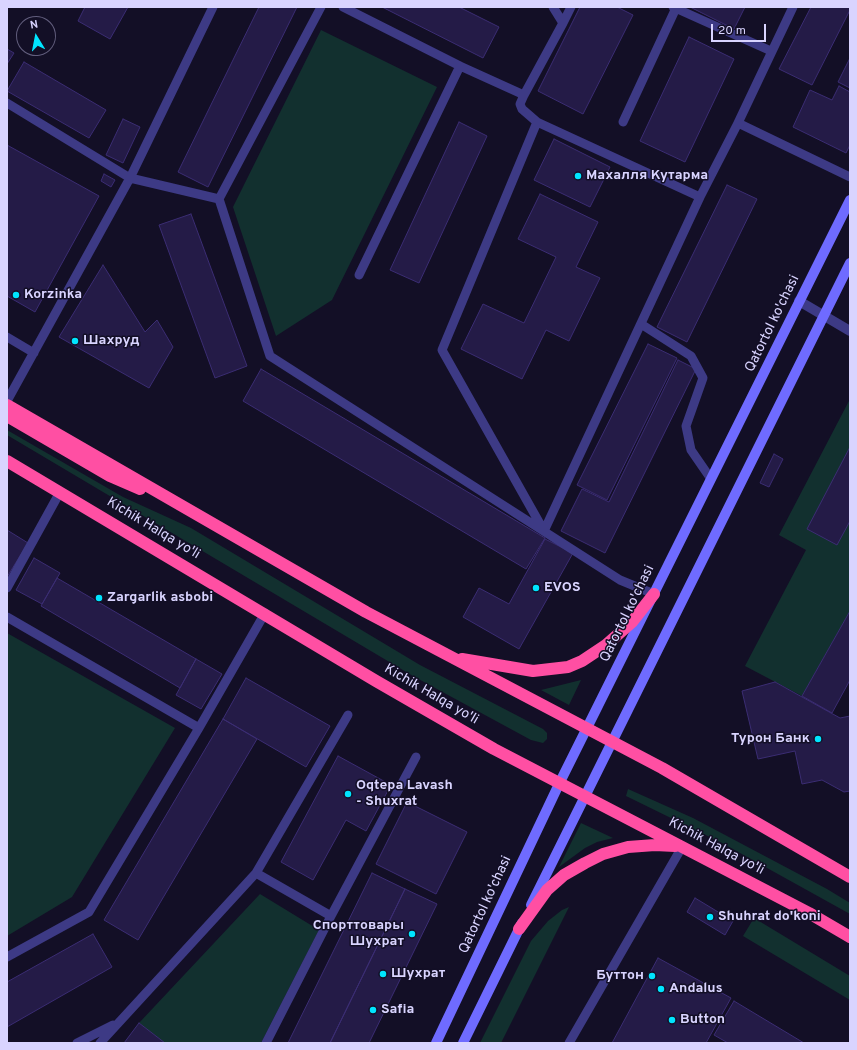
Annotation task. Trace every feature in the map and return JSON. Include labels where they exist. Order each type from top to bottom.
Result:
[{"type":"highway","points":[[7,405],[366,612],[662,768],[850,877]]},
{"type":"highway","points":[[7,416],[110,476],[194,513]]},
{"type":"highway","name":"Kichik Halqa yo'li","points":[[7,461],[488,745],[808,912],[850,937]]},
{"type":"highway","points":[[452,657],[533,671],[568,667],[582,661],[606,645],[632,622],[654,594]]},
{"type":"highway","points":[[519,929],[551,886],[593,858],[628,847],[655,844],[682,847]]},
{"type":"main road","name":"Qatortol ko'chasi","points":[[436,1043],[560,782],[850,200]]},
{"type":"main road","points":[[462,1043],[850,263]]},
{"type":"street","points":[[799,301],[850,330]]},
{"type":"lane","points":[[7,401],[130,178],[213,7]]},
{"type":"lane","points":[[321,7],[219,199],[270,356],[620,580],[654,594]]},
{"type":"lane","points":[[343,7],[460,66],[524,95]]},
{"type":"lane","points":[[553,7],[563,23]]},
{"type":"lane","points":[[571,7],[524,95],[520,104],[522,109],[537,122],[700,197]]},
{"type":"lane","points":[[544,530],[700,197],[738,123],[793,7]]},
{"type":"lane","points":[[623,122],[674,8],[771,52]]},
{"type":"lane","points":[[359,275],[460,66]]},
{"type":"lane","points":[[7,103],[130,178],[219,199]]},
{"type":"lane","points":[[537,122],[442,350],[544,530]]},
{"type":"lane","points":[[738,123],[850,177]]},
{"type":"lane","points":[[641,324],[691,356],[703,378],[686,426],[691,450],[711,479]]},
{"type":"lane","points":[[7,337],[34,353]]},
{"type":"lane","points":[[7,588],[60,492]]},
{"type":"lane","points":[[7,957],[89,912],[199,728],[265,613]]},
{"type":"lane","points":[[7,617],[199,728]]},
{"type":"lane","points":[[100,1043],[256,873],[348,715]]},
{"type":"lane","points":[[266,1043],[330,916],[416,757]]},
{"type":"lane","points":[[569,1043],[682,847]]},
{"type":"lane","points":[[256,873],[330,916]]},
{"type":"lane","points":[[76,1043],[120,1021]]},
{"type":"green space","points":[[321,30],[437,87],[332,300],[276,336],[233,207]]},
{"type":"green space","points":[[850,399],[850,611],[802,696],[745,666],[806,550],[779,535]]},
{"type":"green space","points":[[7,430],[123,497],[191,528],[420,665],[543,729],[547,733],[547,739],[543,743],[531,740],[413,676],[7,435]]},
{"type":"green space","points":[[7,633],[175,728],[72,897],[7,936]]},
{"type":"green space","points":[[581,680],[569,705],[541,690]]},
{"type":"green space","points":[[628,789],[693,818],[827,889],[850,903],[850,914],[722,843],[626,796]]},
{"type":"green space","points":[[581,823],[613,838],[597,842],[585,848],[559,867]]},
{"type":"green space","points":[[260,894],[319,930],[261,1043],[165,1043],[139,1023]]},
{"type":"green space","points":[[569,907],[501,1043],[480,1043],[531,941],[548,921],[562,910]]},
{"type":"green space","points":[[754,918],[850,976],[850,1000],[743,936]]},
{"type":"building","points":[[85,7],[128,7],[110,39],[78,21]]},
{"type":"building","points":[[259,7],[297,7],[208,187],[178,172]]},
{"type":"building","points":[[382,7],[459,7],[499,27],[483,58]]},
{"type":"building","points":[[580,7],[617,7],[633,15],[583,114],[538,91]]},
{"type":"building","points":[[690,7],[745,7],[734,29]]},
{"type":"building","points":[[811,7],[850,7],[850,10],[812,85],[779,69]]},
{"type":"building","points":[[689,37],[734,59],[685,162],[640,141]]},
{"type":"building","points":[[7,49],[14,53],[7,64]]},
{"type":"building","points":[[850,58],[850,88],[838,82]]},
{"type":"building","points":[[24,62],[106,110],[89,138],[7,91]]},
{"type":"building","points":[[839,86],[850,92],[850,145],[846,153],[793,127],[810,90],[832,100]]},
{"type":"building","points":[[123,119],[140,127],[123,163],[106,155]]},
{"type":"building","points":[[459,122],[487,136],[419,283],[390,270]]},
{"type":"building","points":[[554,139],[610,167],[590,207],[534,180]]},
{"type":"building","points":[[7,145],[99,196],[35,312],[7,296]]},
{"type":"building","points":[[104,174],[115,180],[111,187],[101,181]]},
{"type":"building","points":[[727,185],[757,199],[687,342],[657,327]]},
{"type":"building","points":[[540,194],[598,222],[576,267],[600,278],[569,341],[546,330],[522,379],[461,349],[483,304],[524,323],[556,257],[518,239]]},
{"type":"building","points":[[191,214],[247,366],[215,378],[159,225]]},
{"type":"building","points":[[103,265],[145,332],[157,320],[173,347],[149,388],[59,337]]},
{"type":"building","points":[[648,344],[677,358],[607,500],[577,485]]},
{"type":"building","points":[[678,360],[696,369],[605,553],[561,531],[582,489],[609,502]]},
{"type":"building","points":[[261,369],[545,538],[526,569],[243,401]]},
{"type":"building","points":[[850,447],[850,521],[837,545],[807,529]]},
{"type":"building","points":[[774,454],[783,459],[769,487],[760,483]]},
{"type":"building","points":[[7,530],[28,543],[7,577]]},
{"type":"building","points":[[545,539],[573,553],[519,649],[463,617],[479,588],[509,604]]},
{"type":"building","points":[[34,558],[60,573],[42,604],[16,590]]},
{"type":"building","points":[[57,578],[196,659],[180,688],[41,606]]},
{"type":"building","points":[[850,611],[850,680],[832,713],[802,696]]},
{"type":"building","points":[[196,659],[222,674],[201,709],[176,695]]},
{"type":"building","points":[[246,678],[330,726],[306,767],[223,719]]},
{"type":"building","points":[[775,682],[840,718],[850,716],[850,791],[844,792],[822,780],[802,784],[795,751],[758,759],[742,691]]},
{"type":"building","points":[[223,719],[257,739],[138,940],[104,920]]},
{"type":"building","points":[[338,756],[391,785],[366,831],[346,820],[313,880],[281,862]]},
{"type":"building","points":[[407,802],[467,832],[436,894],[376,864]]},
{"type":"building","points":[[372,873],[405,889],[330,1043],[288,1043]]},
{"type":"building","name":"Шухрат","points":[[405,889],[437,904],[369,1043],[330,1043]]},
{"type":"building","name":"Shuhrat do'koni","points":[[695,898],[733,921],[725,935],[687,912]]},
{"type":"building","points":[[93,934],[112,967],[7,1027],[7,982]]},
{"type":"building","name":"Button","points":[[658,958],[731,998],[706,1043],[612,1043]]},
{"type":"building","points":[[734,1001],[804,1043],[728,1043],[714,1035]]},
{"type":"building","points":[[139,1023],[165,1043],[124,1043]]},
{"type":"place","name":"Махалля Кутарма","points":[[578,176]]},
{"type":"place","name":"Korzinka","points":[[16,295]]},
{"type":"place","name":"Шахруд","points":[[75,341]]},
{"type":"place","name":"EVOS","points":[[536,588]]},
{"type":"place","name":"Zargarlik asbobi","points":[[99,598]]},
{"type":"place","name":"Турон Банк","points":[[818,739]]},
{"type":"place","name":"Oqtepa Lavash - Shuxrat","points":[[348,794]]},
{"type":"place","name":"Shuhrat do'koni","points":[[710,917]]},
{"type":"place","name":"Спорттовары Шухрат","points":[[412,934]]},
{"type":"place","name":"Шухрат","points":[[383,974]]},
{"type":"place","name":"Буттон","points":[[652,976]]},
{"type":"place","name":"Andalus","points":[[661,989]]},
{"type":"place","name":"Safia","points":[[373,1010]]},
{"type":"place","name":"Button","points":[[672,1020]]}]
